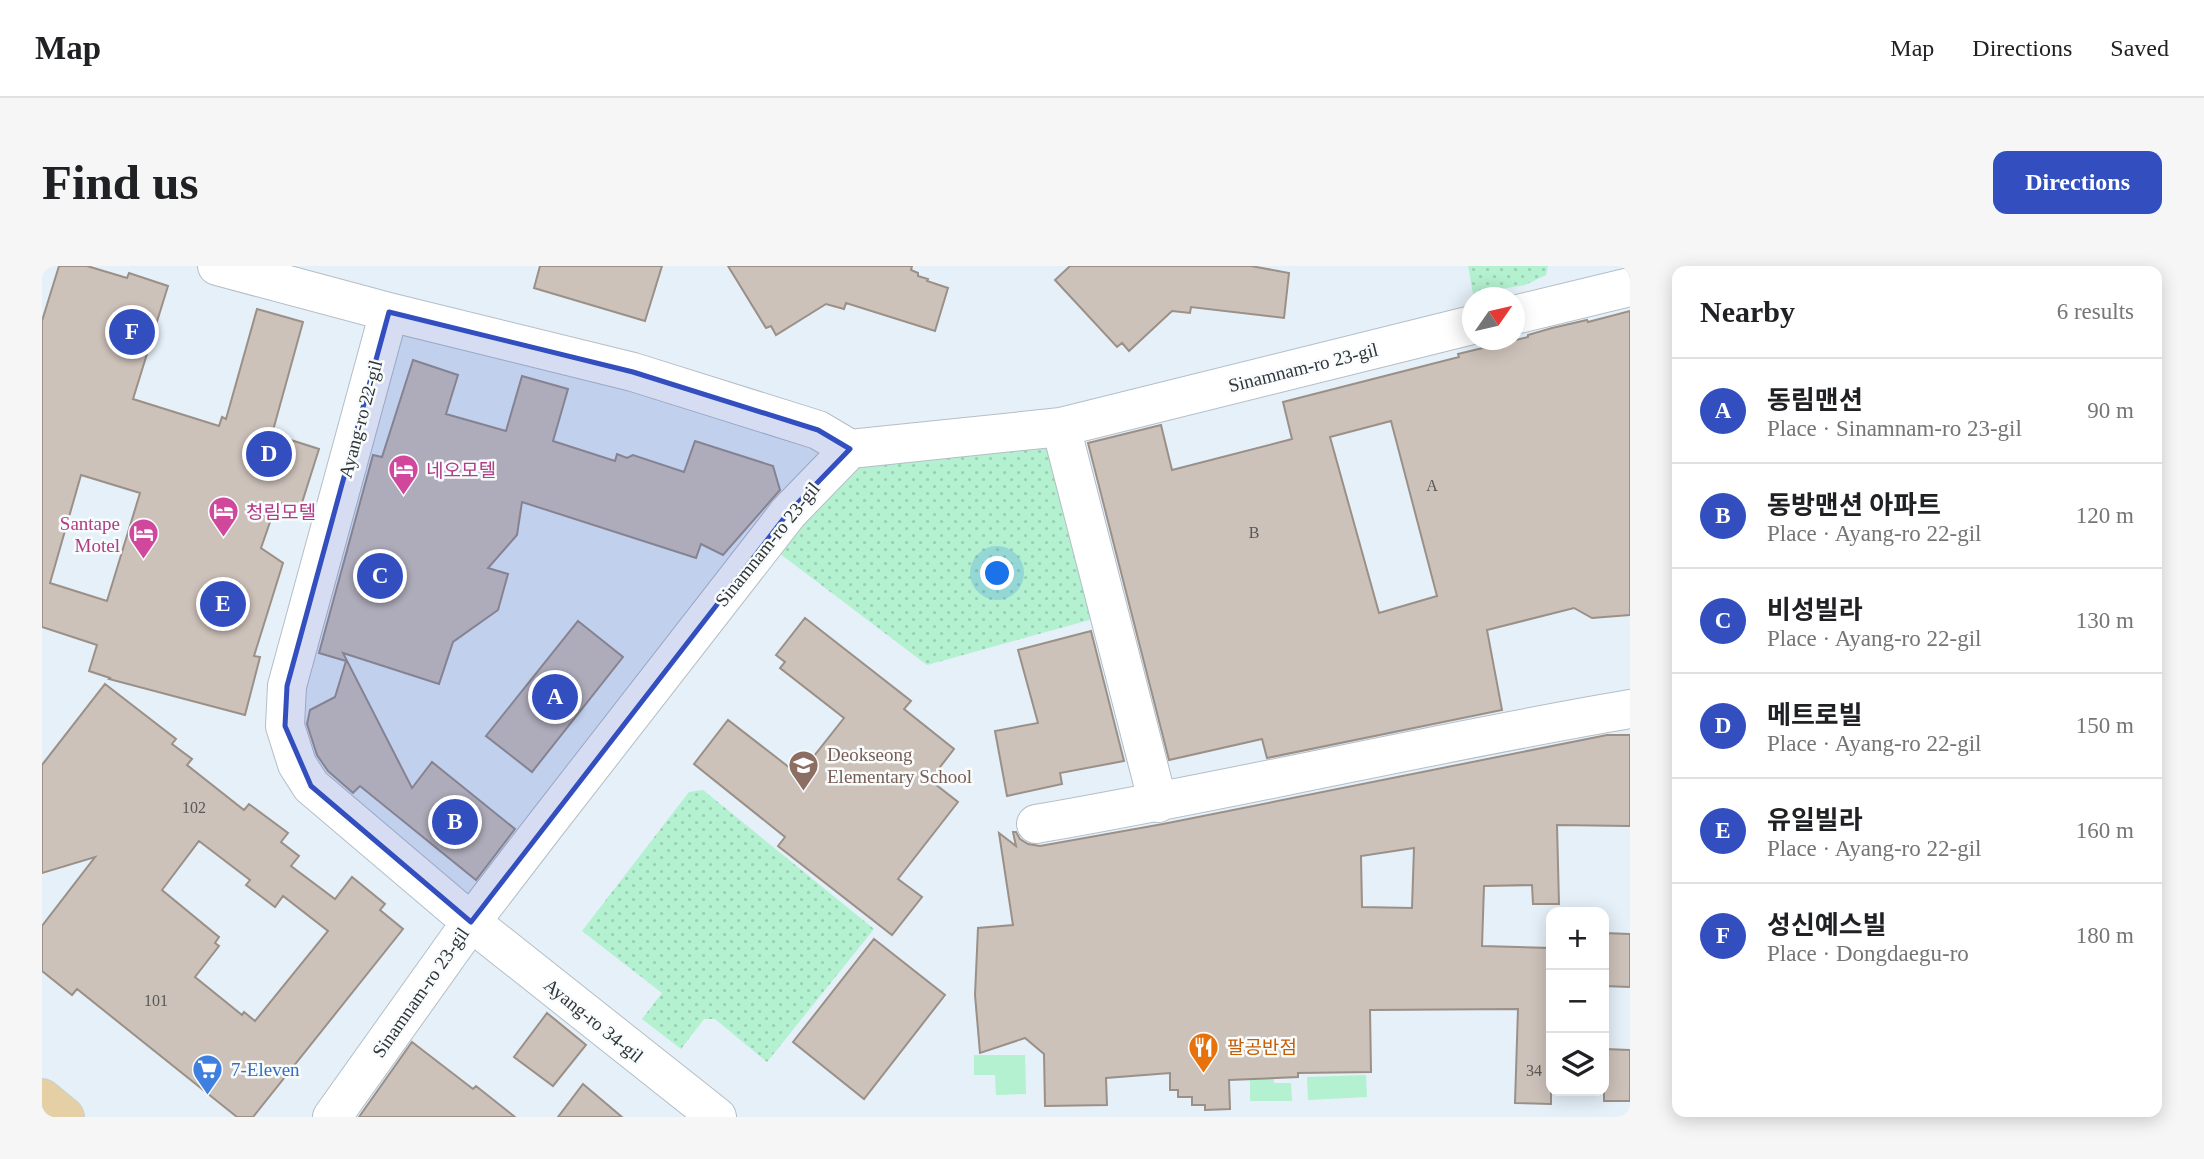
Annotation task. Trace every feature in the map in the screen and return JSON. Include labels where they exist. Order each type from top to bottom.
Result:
[{"type":"main road","points":[[42,1098],[65,1117]]},
{"type":"street","points":[[217,266],[389,312],[633,372],[818,430],[850,449]]},
{"type":"street","points":[[1525,309],[1573,283],[1630,287]]},
{"type":"street","name":"Ayang-ro 22-gil","points":[[389,312],[286,686],[285,726],[298,764],[311,786],[471,922]]},
{"type":"street","name":"Sinamnam-ro 23-gil","points":[[332,1117],[471,922],[788,513],[850,449],[1061,426],[1462,327]]},
{"type":"street","points":[[1061,426],[1158,803]]},
{"type":"street","points":[[1036,824],[1158,803],[1506,730],[1630,709]]},
{"type":"street","name":"Ayang-ro 34-gil","points":[[471,922],[717,1117]]},
{"type":"highlighted area","points":[[389,312],[633,372],[818,430],[850,449],[788,513],[471,922],[311,786],[285,726],[287,686]]},
{"type":"green space","points":[[1468,266],[1548,266],[1546,275],[1525,285],[1472,287]]},
{"type":"green space","points":[[1057,435],[1104,616],[927,665],[771,547],[853,456]]},
{"type":"green space","points":[[703,790],[874,929],[767,1062],[715,1019],[704,1019],[681,1049],[642,1019],[662,993],[582,931],[689,792]]},
{"type":"green space","points":[[974,1055],[1025,1055],[1026,1094],[996,1095],[995,1075],[974,1075]]},
{"type":"green space","points":[[1250,1067],[1274,1067],[1274,1083],[1291,1083],[1292,1101],[1250,1101]]},
{"type":"green space","points":[[1366,1075],[1367,1097],[1308,1100],[1307,1077]]},
{"type":"building","points":[[59,266],[87,266],[127,278],[129,273],[168,286],[133,399],[219,426],[222,417],[226,419],[257,309],[303,322],[272,434],[319,449],[300,509],[277,502],[261,548],[283,563],[254,656],[260,657],[245,715],[109,679],[89,671],[97,645],[42,627],[42,321]],"holes":[[[81,475],[140,493],[107,601],[50,583]]]},
{"type":"building","points":[[540,266],[662,266],[645,321],[534,288]]},
{"type":"building","points":[[728,266],[912,266],[911,270],[918,273],[918,276],[948,288],[935,331],[846,303],[844,309],[826,304],[776,335],[771,326],[766,328]]},
{"type":"building","points":[[1070,266],[1251,266],[1289,273],[1284,318],[1191,307],[1190,313],[1172,311],[1129,351],[1122,343],[1117,347],[1055,280]]},
{"type":"building","points":[[1630,311],[1630,615],[1592,618],[1574,608],[1487,630],[1502,710],[1267,758],[1262,739],[1169,760],[1088,443],[1161,425],[1172,470],[1292,439],[1283,402],[1459,357],[1458,354],[1474,350],[1525,350],[1525,338],[1528,335],[1587,320],[1588,322]],"holes":[[[1391,421],[1437,596],[1379,613],[1330,437]]]},
{"type":"building","points":[[413,360],[458,375],[446,414],[506,431],[522,376],[568,389],[553,441],[615,461],[617,454],[627,458],[633,455],[684,472],[695,441],[773,466],[780,490],[723,555],[701,544],[696,558],[522,502],[517,535],[488,568],[508,574],[498,610],[453,642],[439,684],[343,653],[412,788],[432,762],[515,829],[476,880],[360,786],[353,793],[328,771],[317,755],[307,724],[310,710],[335,697],[346,661],[319,653],[373,455],[382,457]]},
{"type":"building","points":[[805,618],[911,701],[904,709],[954,749],[930,780],[958,802],[898,879],[922,897],[892,935],[778,846],[785,837],[694,764],[728,720],[799,775],[844,718],[780,668],[785,662],[776,655]]},
{"type":"building","points":[[578,621],[623,657],[532,772],[486,736]]},
{"type":"building","points":[[1091,631],[1124,761],[1060,773],[1062,784],[1007,796],[995,731],[1038,723],[1018,650]]},
{"type":"building","points":[[105,684],[176,739],[172,744],[192,759],[187,765],[244,810],[249,804],[288,833],[281,842],[299,856],[291,866],[335,899],[352,877],[385,904],[380,910],[403,929],[253,1117],[237,1117],[77,989],[72,995],[42,971],[42,926],[95,857],[42,873],[42,765]],"holes":[[[199,841],[250,880],[246,885],[275,907],[283,896],[328,931],[255,1021],[244,1012],[242,1015],[195,977],[219,946],[215,943],[219,937],[162,890]]]},
{"type":"building","points":[[1607,735],[1630,735],[1630,826],[1557,825],[1559,904],[1533,904],[1532,885],[1484,886],[1482,946],[1546,948],[1546,1096],[1551,1096],[1551,1104],[1515,1103],[1518,1009],[1370,1010],[1371,1072],[1298,1073],[1298,1077],[1229,1080],[1230,1109],[1205,1110],[1205,1105],[1192,1105],[1192,1097],[1178,1097],[1178,1090],[1170,1090],[1170,1073],[1106,1078],[1107,1105],[1045,1106],[1044,1054],[1025,1038],[980,1053],[975,995],[978,928],[1013,925],[999,833],[1016,846],[1013,832],[1028,844],[1040,846]],"holes":[[[1414,848],[1412,908],[1362,907],[1361,856]]]},
{"type":"building","points":[[1609,933],[1630,934],[1630,987],[1609,986]]},
{"type":"building","points":[[874,939],[945,995],[864,1099],[793,1042]]},
{"type":"building","points":[[547,1013],[586,1045],[553,1086],[514,1057]]},
{"type":"building","points":[[412,1042],[473,1089],[476,1086],[515,1117],[359,1117]]},
{"type":"building","points":[[1609,1049],[1630,1050],[1630,1101],[1604,1101],[1604,1096],[1609,1096]]},
{"type":"building","points":[[583,1084],[622,1117],[558,1117]]},
{"type":"place","name":"성신예스빌","points":[[132,332]]},
{"type":"place","name":"메트로빌","points":[[269,454]]},
{"type":"place","name":"네오모텔","points":[[403,497]]},
{"type":"place","name":"청림모텔","points":[[223,539]]},
{"type":"place","name":"Santape Motel","points":[[143,561]]},
{"type":"place","name":"비성빌라","points":[[380,576]]},
{"type":"place","name":"유일빌라","points":[[223,604]]},
{"type":"place","name":"동림맨션","points":[[555,697]]},
{"type":"place","name":"Deokseong Elementary School","points":[[804,792]]},
{"type":"place","name":"동방맨션 아파트","points":[[455,822]]},
{"type":"place","name":"팔공반점","points":[[1204,1074]]},
{"type":"place","name":"7-Eleven","points":[[208,1096]]}]
